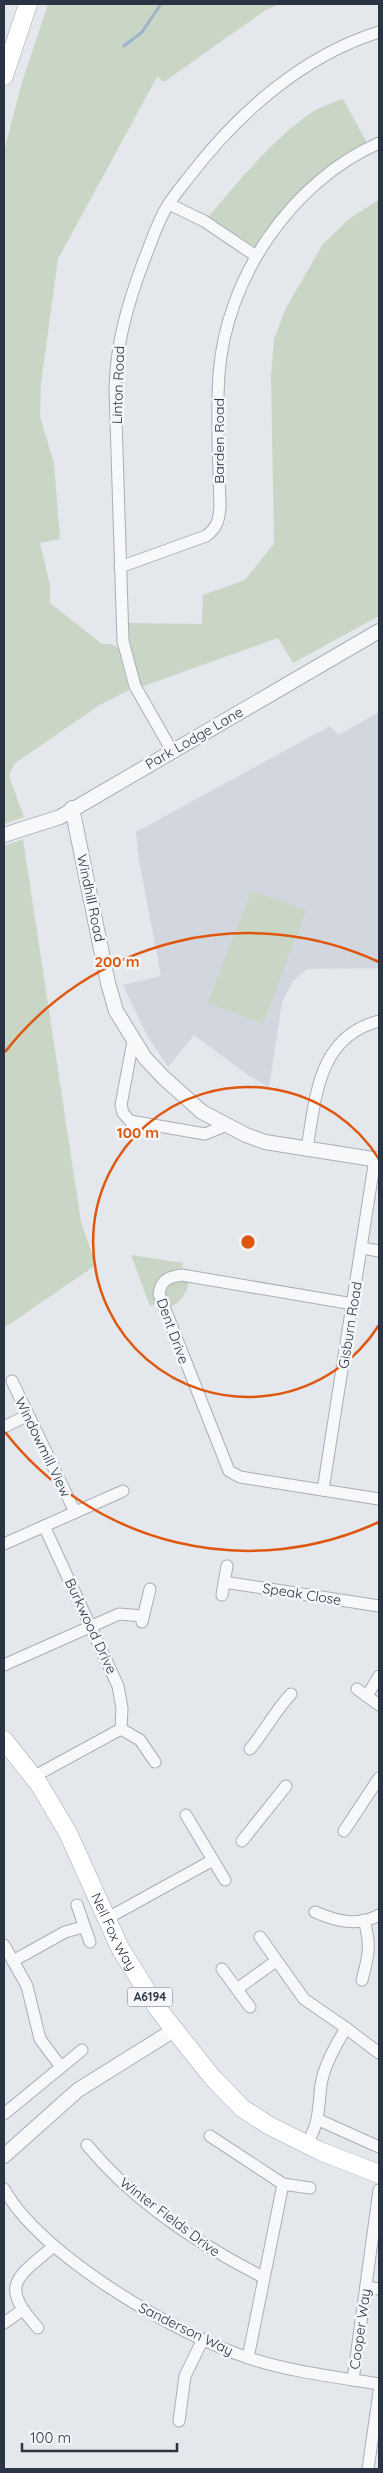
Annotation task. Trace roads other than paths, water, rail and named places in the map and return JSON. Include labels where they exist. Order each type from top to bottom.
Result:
[{"type":"main road","points":[[4,76],[28,4]]},
{"type":"main road","name":"Neil Fox Way","points":[[6,1748],[33,1777],[68,1833],[120,1948],[171,2026],[212,2078],[242,2108],[268,2125],[306,2145],[379,2174]]},
{"type":"street","name":"Linton Road","points":[[172,751],[135,686],[128,667],[123,641],[116,363],[125,311],[156,228],[168,204],[209,150],[270,94],[315,60],[335,49],[379,32]]},
{"type":"street","name":"Barden Road","points":[[120,567],[206,536],[214,531],[219,521],[219,372],[231,314],[256,256],[297,201],[347,161],[379,143]]},
{"type":"street","points":[[168,204],[204,222],[256,256]]},
{"type":"street","name":"Park Lodge Lane","points":[[4,836],[50,822],[379,631]]},
{"type":"street","name":"Windhill Road","points":[[72,808],[108,983],[116,1011],[133,1041],[164,1078],[202,1112],[246,1136],[265,1142],[377,1160]]},
{"type":"street","points":[[307,1148],[319,1080],[330,1057],[349,1036],[361,1027],[379,1021]]},
{"type":"street","points":[[133,1041],[121,1105],[130,1121],[205,1134],[227,1125]]},
{"type":"street","name":"Gisburn Road","points":[[323,1490],[377,1160]]},
{"type":"street","points":[[362,1248],[379,1251]]},
{"type":"street","name":"Dent Drive","points":[[323,1490],[240,1477],[229,1471],[161,1302],[160,1285],[172,1276],[190,1275],[353,1304]]},
{"type":"street","name":"Windowmill View","points":[[12,1381],[75,1512]]},
{"type":"street","points":[[4,1427],[28,1415]]},
{"type":"street","points":[[323,1490],[379,1499]]},
{"type":"street","points":[[4,1544],[123,1491]]},
{"type":"street","name":"Burkwood Drive","points":[[44,1526],[118,1686],[122,1708],[121,1729]]},
{"type":"street","points":[[222,1595],[227,1566]]},
{"type":"street","name":"Speak Close","points":[[224,1582],[379,1606]]},
{"type":"street","points":[[4,1666],[122,1613],[142,1620],[150,1589]]},
{"type":"street","points":[[367,1696],[379,1676]]},
{"type":"street","points":[[357,1689],[379,1705]]},
{"type":"street","points":[[250,1749],[262,1735],[277,1709],[291,1694]]},
{"type":"street","points":[[33,1777],[121,1729],[140,1740],[155,1762]]},
{"type":"street","points":[[344,1831],[379,1778]]},
{"type":"street","points":[[242,1841],[286,1786]]},
{"type":"street","points":[[186,1815],[225,1880]]},
{"type":"street","points":[[106,1920],[213,1860]]},
{"type":"street","points":[[77,1905],[83,1927],[90,1942]]},
{"type":"street","points":[[315,1912],[342,1921],[364,1920],[379,1915]]},
{"type":"street","points":[[362,1980],[370,1955],[370,1940],[364,1920]]},
{"type":"street","points":[[13,1961],[65,1932],[83,1927]]},
{"type":"street","points":[[260,1937],[304,1998],[379,2053]]},
{"type":"street","points":[[4,1945],[27,1986],[40,2039],[61,2067]]},
{"type":"street","points":[[237,1990],[276,1961]]},
{"type":"street","points":[[222,1969],[250,2007]]},
{"type":"street","points":[[4,2156],[17,2147],[73,2094],[126,2058],[139,2052],[171,2026]]},
{"type":"street","points":[[306,2145],[318,2120],[321,2084],[327,2065],[346,2028]]},
{"type":"street","points":[[4,2114],[82,2050]]},
{"type":"street","points":[[318,2120],[379,2147]]},
{"type":"street","points":[[210,2136],[282,2184],[310,2188]]},
{"type":"street","name":"Winter Fields Drive","points":[[87,2144],[129,2190],[223,2257],[263,2277]]},
{"type":"street","points":[[248,2358],[282,2184]]},
{"type":"street","name":"Sanderson Way","points":[[4,2189],[10,2200],[54,2246],[132,2302],[203,2339],[248,2358],[287,2368],[379,2384]]},
{"type":"street","name":"Cooper Way","points":[[353,2380],[379,2190]]},
{"type":"street","points":[[38,2328],[21,2311],[14,2296],[16,2281],[54,2246]]},
{"type":"street","points":[[366,2287],[379,2289]]},
{"type":"street","points":[[4,2324],[21,2311]]},
{"type":"street","points":[[179,2421],[185,2376],[203,2339]]},
{"type":"street","points":[[368,2469],[379,2392]]},
{"type":"waterway","points":[[124,46],[142,32],[161,4]]}]
